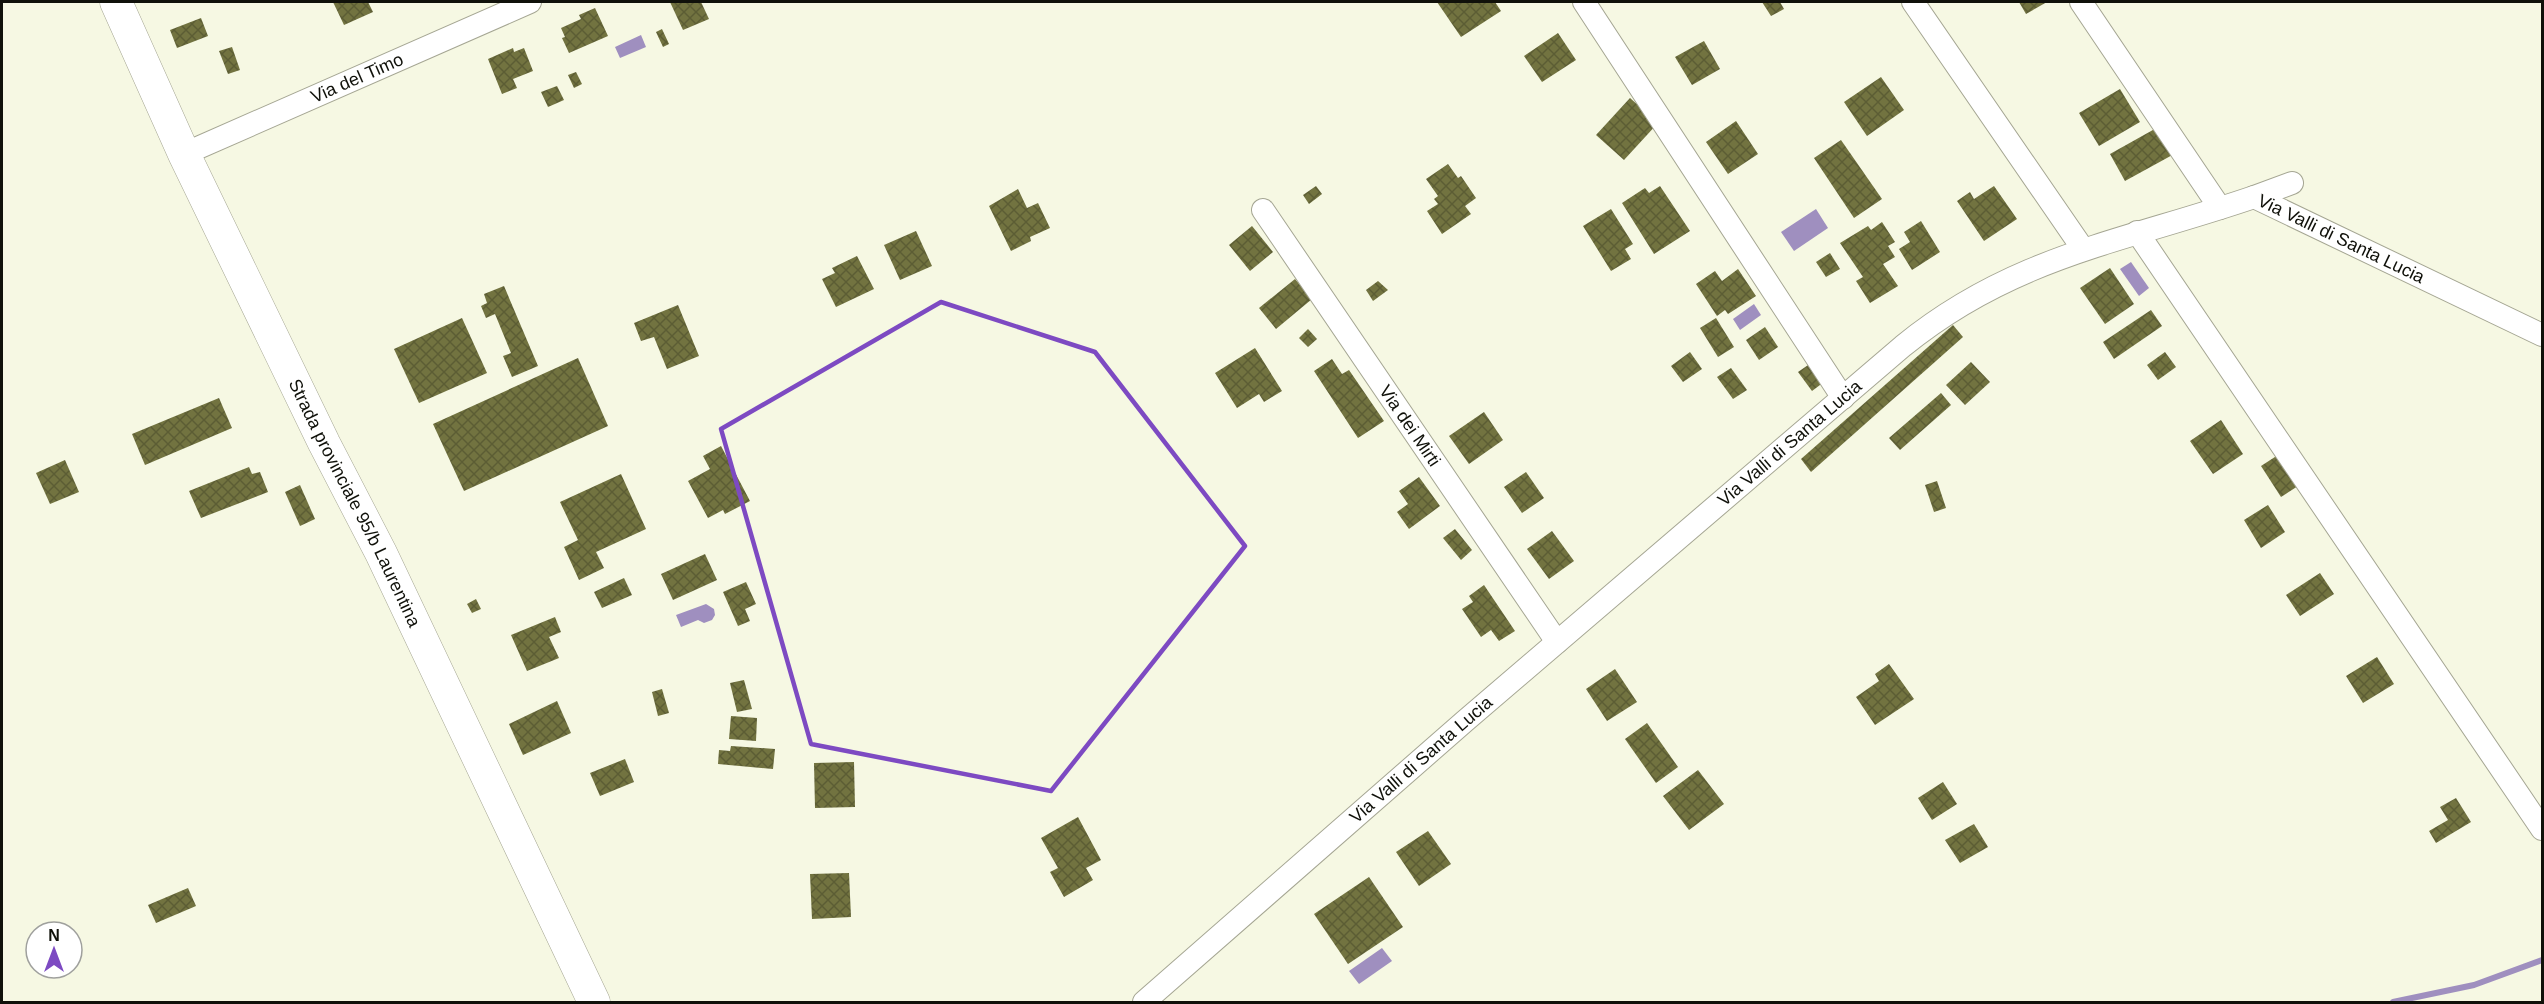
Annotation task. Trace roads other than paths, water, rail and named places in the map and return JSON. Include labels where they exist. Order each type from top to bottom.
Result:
[{"type":"main road","name":"Strada provinciale 95/b Laurentina","points":[[116,2],[184,154],[324,443],[381,553],[594,1002]]},
{"type":"street","name":"Via del Timo","points":[[184,154],[530,2]]},
{"type":"street","points":[[1584,2],[1843,398]]},
{"type":"street","points":[[1913,2],[2083,249]]},
{"type":"street","points":[[2080,2],[2220,208]]},
{"type":"street","points":[[2254,197],[2292,183]]},
{"type":"street","name":"Via Valli di Santa Lucia","points":[[1144,1002],[1557,642],[1911,339],[1960,304],[2009,279],[2083,249],[2254,197],[2542,335]]},
{"type":"street","name":"Via dei Mirti","points":[[1263,210],[1557,642]]},
{"type":"street","points":[[2137,232],[2542,829]]},
{"type":"waterway","points":[[2393,1002],[2474,985],[2542,960]]}]
